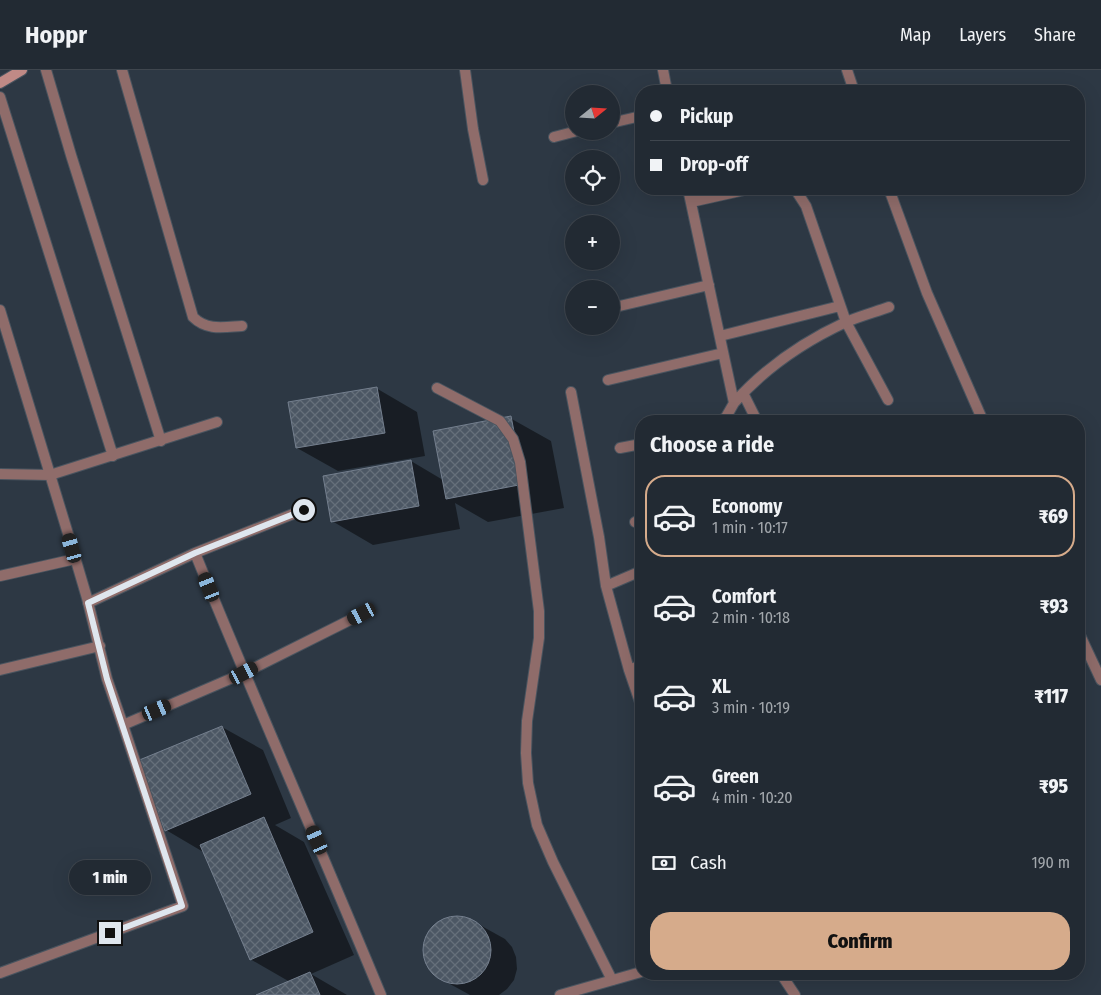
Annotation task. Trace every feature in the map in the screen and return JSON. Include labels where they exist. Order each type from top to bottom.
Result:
[{"type":"main road","points":[[0,83],[22,70]]},
{"type":"street","points":[[46,70],[161,440]]},
{"type":"street","points":[[122,70],[193,317],[199,324],[210,328],[242,326]]},
{"type":"street","points":[[465,70],[482,180]]},
{"type":"street","points":[[663,70],[666,85]]},
{"type":"street","points":[[847,70],[852,85]]},
{"type":"street","points":[[0,97],[114,456]]},
{"type":"street","points":[[620,121],[635,117]]},
{"type":"street","points":[[554,137],[565,134]]},
{"type":"street","points":[[689,195],[734,403]]},
{"type":"street","points":[[691,202],[722,195]]},
{"type":"street","points":[[800,195],[846,322],[888,400]]},
{"type":"street","points":[[891,195],[927,293],[980,415]]},
{"type":"street","points":[[620,306],[709,285]]},
{"type":"street","points":[[720,336],[840,306]]},
{"type":"street","points":[[727,415],[743,393],[800,347],[846,322],[890,306]]},
{"type":"street","points":[[0,310],[75,558],[100,646],[107,679],[182,906],[0,973]]},
{"type":"street","points":[[608,380],[724,353]]},
{"type":"street","points":[[437,388],[500,421],[513,439],[520,462],[539,611],[539,638],[527,721],[526,753],[528,783],[537,825],[553,862],[612,980]]},
{"type":"street","points":[[571,392],[599,537],[606,586],[635,688]]},
{"type":"street","points":[[743,393],[754,415]]},
{"type":"street","points":[[0,474],[50,475],[216,422]]},
{"type":"street","points":[[620,448],[635,445]]},
{"type":"street","points":[[88,603],[195,553],[304,510]]},
{"type":"street","points":[[195,553],[381,995]]},
{"type":"street","points":[[0,576],[75,558]]},
{"type":"street","points":[[606,586],[635,574]]},
{"type":"street","points":[[123,725],[244,673],[362,614]]},
{"type":"street","points":[[0,670],[100,646]]},
{"type":"street","points":[[1085,646],[1101,680]]},
{"type":"street","points":[[629,670],[635,668]]},
{"type":"street","points":[[560,995],[635,974]]},
{"type":"street","points":[[785,980],[795,995]]},
{"type":"building","points":[[377,387],[385,433],[296,448],[288,402]]},
{"type":"building","points":[[511,416],[524,484],[446,499],[433,431]]},
{"type":"building","points":[[411,460],[419,506],[331,522],[323,476]]},
{"type":"building","points":[[222,726],[251,794],[165,831],[137,761]]},
{"type":"building","points":[[264,817],[313,932],[250,960],[200,845]]},
{"type":"building","points":[[464,916],[476,922],[485,931],[491,943],[489,963],[481,974],[464,984],[450,984],[433,974],[425,963],[423,943],[433,926],[444,918]]},
{"type":"building","points":[[310,972],[320,995],[256,995]]},
{"type":"route","points":[[110,933],[182,906],[107,679],[104,660],[88,603],[195,553],[304,510]]}]
